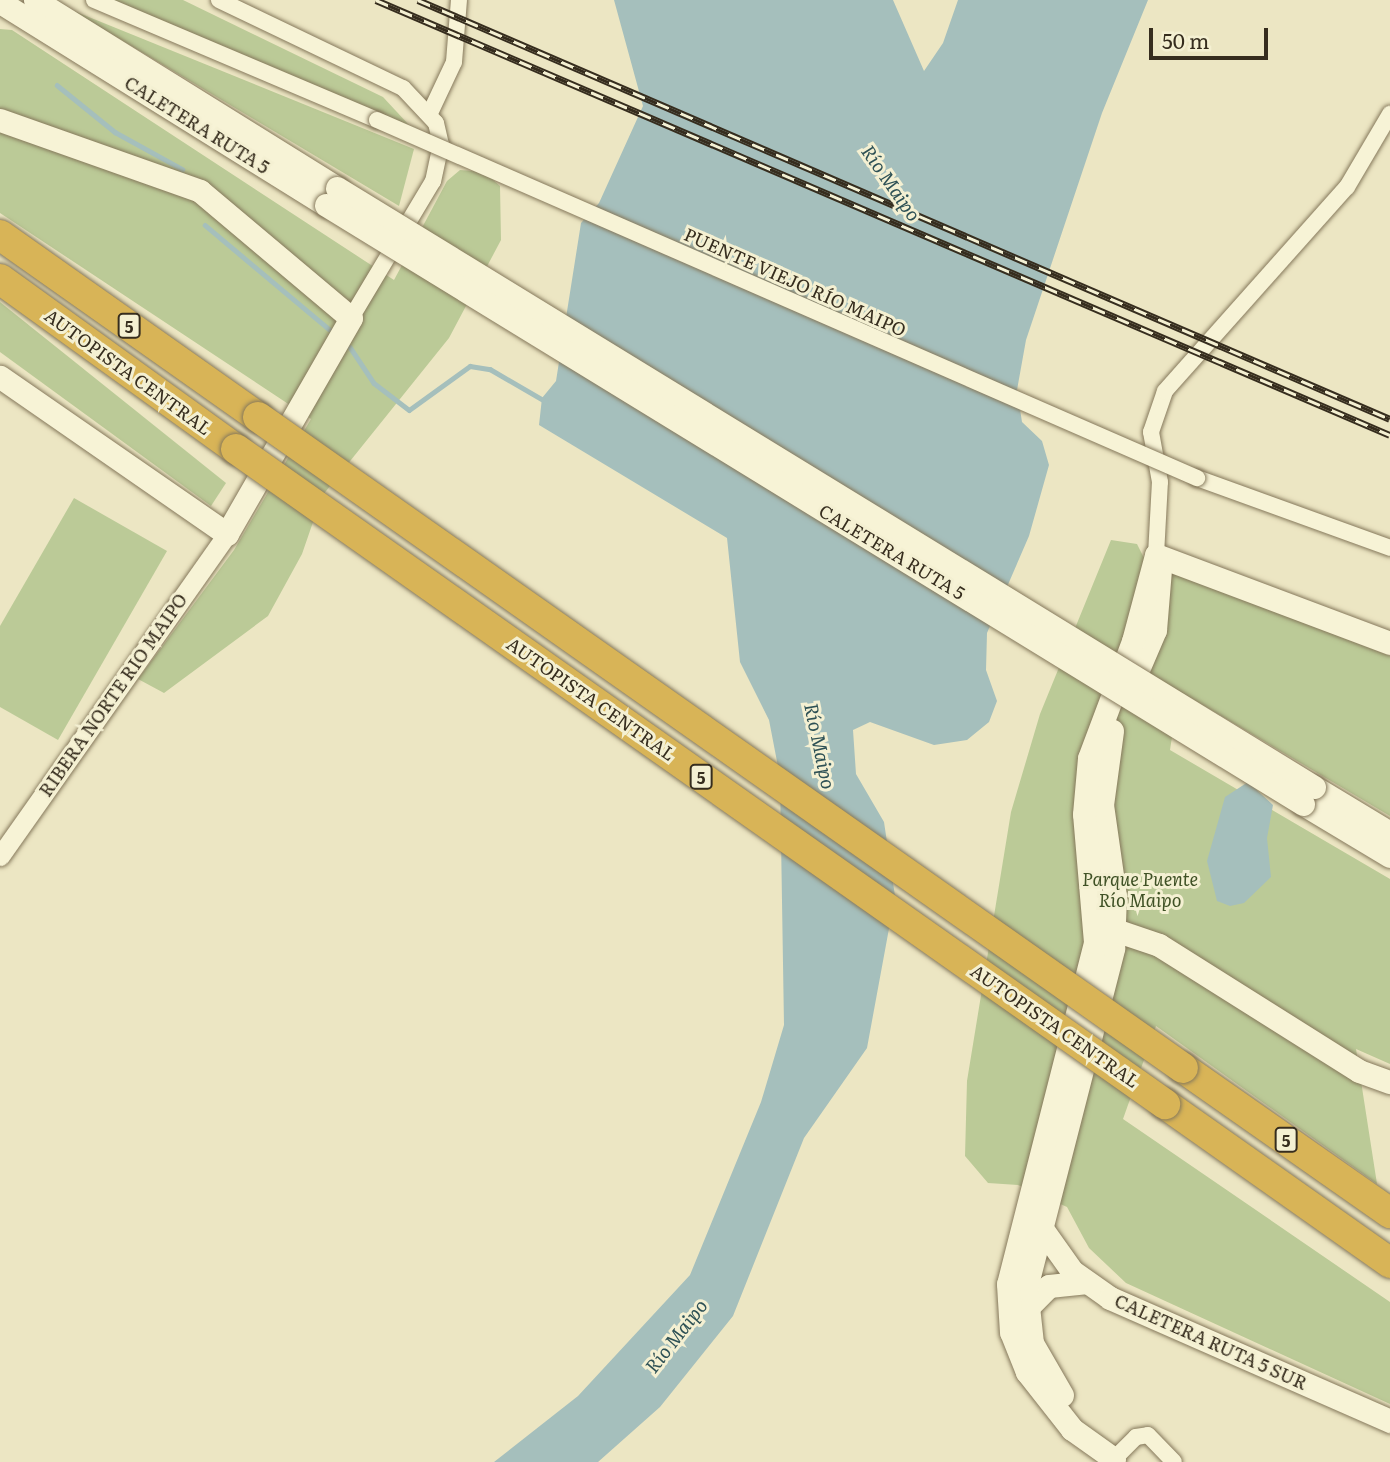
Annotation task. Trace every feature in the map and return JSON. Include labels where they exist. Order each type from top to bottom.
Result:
[{"type":"highway","name":"AUTOPISTA CENTRAL","points":[[0,235],[1390,1213]]},
{"type":"highway","name":"AUTOPISTA CENTRAL","points":[[0,279],[236,449],[1390,1263]]},
{"type":"main road","name":"CALETERA RUTA 5","points":[[35,0],[331,197]]},
{"type":"main road","name":"CALETERA RUTA 5","points":[[0,2],[331,197],[1309,795],[1390,856]]},
{"type":"main road","points":[[0,120],[200,191],[351,318],[226,534],[0,377]]},
{"type":"main road","points":[[1156,555],[1390,643]]},
{"type":"main road","points":[[1116,1460],[1046,1373],[1025,1310],[1039,1226],[1106,927],[1102,783],[1116,719],[1155,630],[1162,586],[1156,555]]},
{"type":"main road","name":"CALETERA RUTA 5","points":[[1309,795],[1390,833]]},
{"type":"main road","points":[[1106,927],[1159,945],[1359,1071],[1390,1082]]},
{"type":"main road","points":[[1106,927],[1008,1284],[1015,1346],[1058,1414],[1116,1460]]},
{"type":"main road","name":"CALETERA RUTA 5 SUR","points":[[1028,1204],[1039,1226],[1085,1282],[1123,1305],[1390,1421]]},
{"type":"main road","points":[[1025,1310],[1049,1286],[1085,1282]]},
{"type":"street","name":"PUENTE VIEJO RÍO MAIPO","points":[[94,0],[377,120],[1197,478],[1390,548]]},
{"type":"street","points":[[219,0],[403,88],[430,113],[441,144],[433,181],[351,318]]},
{"type":"street","points":[[430,113],[454,62],[459,0]]},
{"type":"street","points":[[1156,555],[1160,482],[1151,432],[1165,391],[1347,187],[1390,114]]},
{"type":"street","name":"RIBERA NORTE RIO MAIPO","points":[[0,856],[226,534]]},
{"type":"street","points":[[1116,1460],[1136,1437],[1148,1435],[1174,1462]]},
{"type":"green space","points":[[110,0],[183,0],[383,97],[409,125]]},
{"type":"green space","points":[[74,11],[414,149],[399,206],[98,26]]},
{"type":"green space","points":[[0,29],[12,30],[394,280],[447,181],[460,170],[484,172],[500,186],[501,240],[449,338],[322,496],[302,554],[268,616],[164,693],[138,679],[234,550],[311,419],[0,213]]},
{"type":"green space","points":[[0,302],[226,483],[211,506],[0,352]]},
{"type":"green space","points":[[74,498],[167,551],[58,740],[0,707],[0,626]]},
{"type":"green space","name":"Parque Puente Río Maipo","points":[[1111,540],[1137,544],[1146,562],[1390,656],[1390,816],[1179,691],[1170,750],[1390,879],[1390,1064],[1356,1049],[1377,1184],[1156,1026],[1123,1119],[1390,1302],[1390,1404],[1126,1283],[1089,1248],[1067,1207],[1018,1185],[988,1183],[965,1156],[967,1081],[1011,812],[1040,714]]},
{"type":"water","name":"Río Maipo","points":[[614,0],[893,0],[924,71],[943,43],[958,0],[1148,0],[1102,113],[1026,340],[1017,390],[1022,422],[1042,441],[1049,465],[1029,536],[987,633],[986,670],[997,701],[989,722],[967,740],[934,745],[870,722],[853,730],[856,774],[884,822],[895,896],[867,1048],[804,1138],[733,1316],[660,1407],[598,1462],[494,1462],[578,1396],[690,1275],[761,1102],[784,1025],[780,777],[769,720],[740,662],[727,538],[539,425],[542,398],[556,381],[581,223],[599,203],[643,106]]},
{"type":"water","points":[[1248,782],[1273,805],[1267,838],[1271,877],[1244,903],[1230,906],[1217,901],[1207,861],[1225,797]]},
{"type":"waterway","points":[[57,85],[115,132],[182,169]]},
{"type":"waterway","points":[[205,225],[329,329]]},
{"type":"waterway","points":[[350,347],[374,383],[409,410],[470,366],[490,369],[545,401]]},
{"type":"railway","points":[[376,0],[1390,435]]},
{"type":"railway","points":[[418,0],[1390,419]]}]
